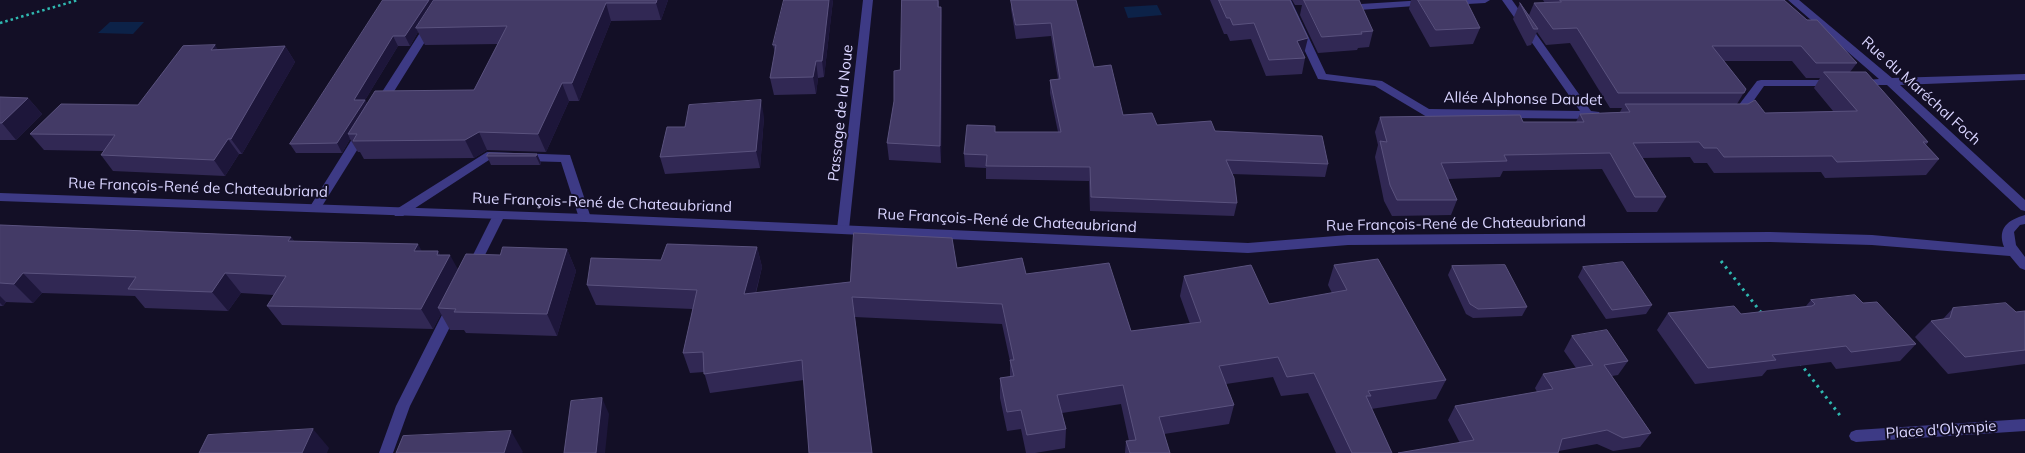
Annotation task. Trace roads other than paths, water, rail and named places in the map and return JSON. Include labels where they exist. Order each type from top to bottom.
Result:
[{"type":"street","points":[[315,208],[446,0]]},
{"type":"street","name":"Passage de la Noue","points":[[843,230],[868,0]]},
{"type":"street","points":[[1329,8],[1485,0]]},
{"type":"street","points":[[1507,0],[1588,115]]},
{"type":"street","name":"Rue du Maréchal Foch","points":[[1794,0],[1892,83],[2025,207]]},
{"type":"street","name":"Allée Alphonse Daudet","points":[[1292,7],[1322,77],[1378,83],[1427,112],[1608,115]]},
{"type":"street","points":[[1718,114],[1738,114],[1761,83],[1892,83],[2025,77]]},
{"type":"street","points":[[399,213],[487,156],[497,156],[566,158],[585,218]]},
{"type":"street","name":"Rue François-René de Chateaubriand","points":[[0,198],[585,218],[1248,248],[1348,240],[1702,236],[1872,240],[2013,252]]},
{"type":"street","points":[[386,453],[403,406],[499,215]]},
{"type":"street","points":[[2025,218],[2012,224],[2007,231],[2007,241],[2013,252],[2025,265]]},
{"type":"street","name":"Place d'Olympie","points":[[1856,436],[2025,425]]},
{"type":"water","points":[[1157,5],[1162,15],[1128,18],[1124,7]]},
{"type":"water","points":[[110,22],[144,22],[133,34],[98,33]]}]
